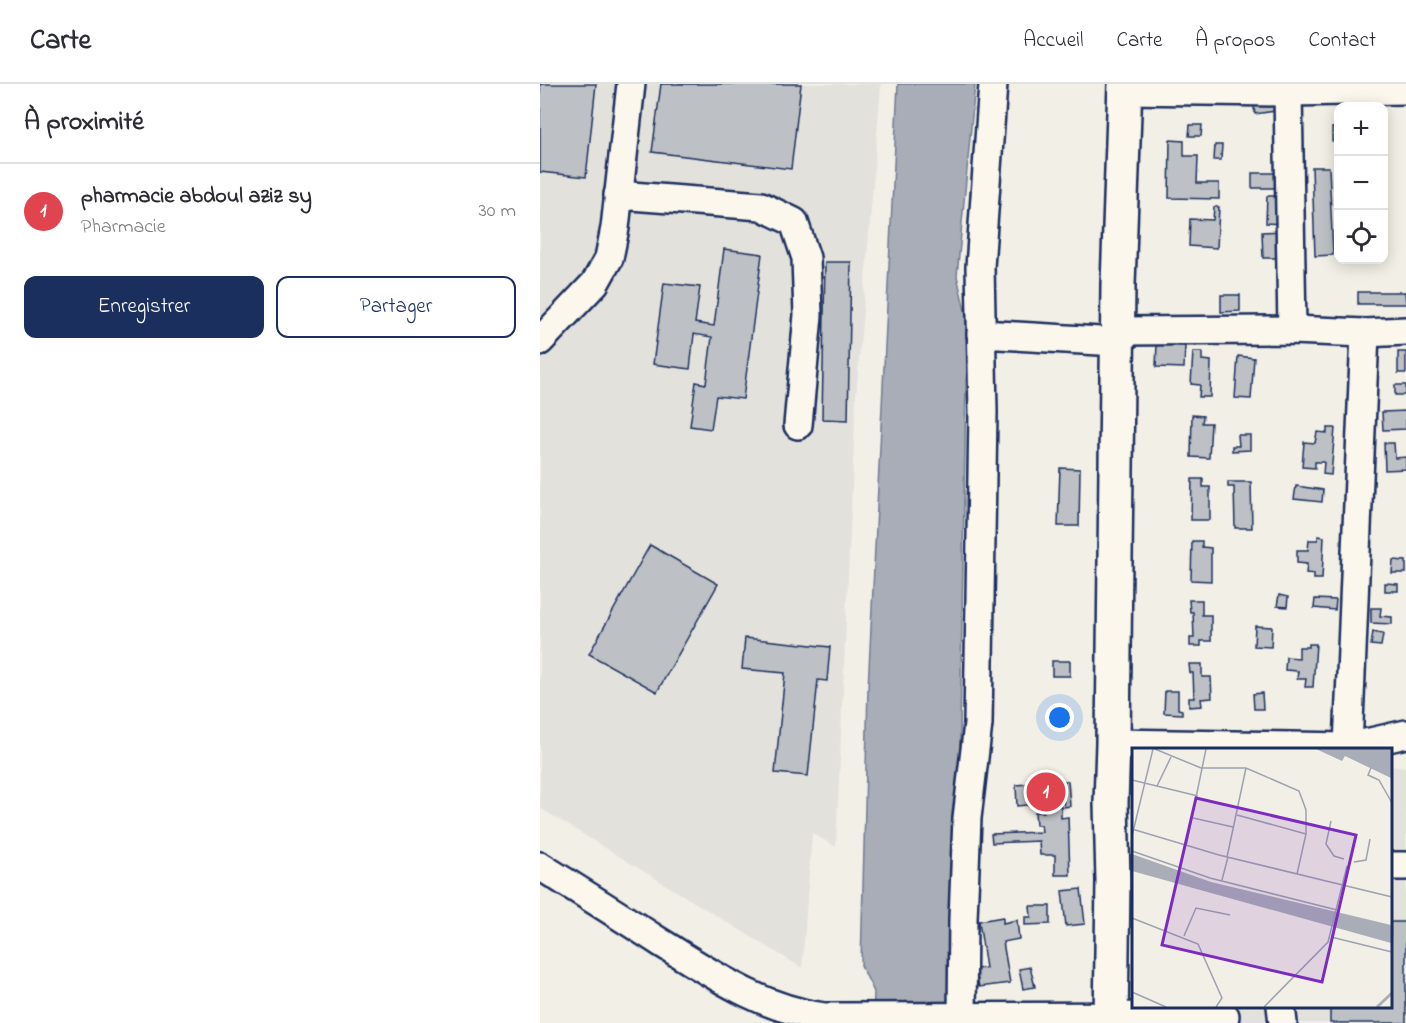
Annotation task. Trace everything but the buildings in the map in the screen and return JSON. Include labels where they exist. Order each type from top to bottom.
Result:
[{"type":"main road","points":[[1111,1020],[1113,881],[1111,803],[1117,336],[1125,87]]},
{"type":"street","points":[[540,341],[595,283],[609,258],[615,228],[632,84]]},
{"type":"street","points":[[962,1018],[963,919],[968,818],[978,724],[983,412],[980,267],[993,84]]},
{"type":"street","points":[[1125,87],[1288,92],[1406,90]]},
{"type":"street","points":[[1288,92],[1292,330]]},
{"type":"street","points":[[618,195],[761,206],[794,222],[806,258],[808,315],[798,425]]},
{"type":"street","points":[[981,334],[1117,336],[1292,330],[1406,332]]},
{"type":"street","points":[[1348,747],[1365,333]]},
{"type":"street","points":[[1113,744],[1348,747],[1406,734]]},
{"type":"street","points":[[540,866],[719,979],[804,1019],[867,1017],[1111,1020],[1226,1015]]},
{"type":"street","points":[[1281,1008],[1283,1023]]},
{"type":"shaded area","points":[[540,84],[881,84],[856,396],[836,847],[812,833],[802,968],[540,808]]},
{"type":"shaded area","points":[[898,84],[975,84],[957,276],[968,324],[969,352],[966,381],[955,1023],[873,1023],[874,992],[861,965],[868,689]]},
{"type":"shaded area","points":[[1391,766],[1406,767],[1406,1023],[1142,1023],[1142,1008],[1391,1008]]},
{"type":"place","name":"pharmacie abdoul aziz sy","points":[[1046,792]]}]
